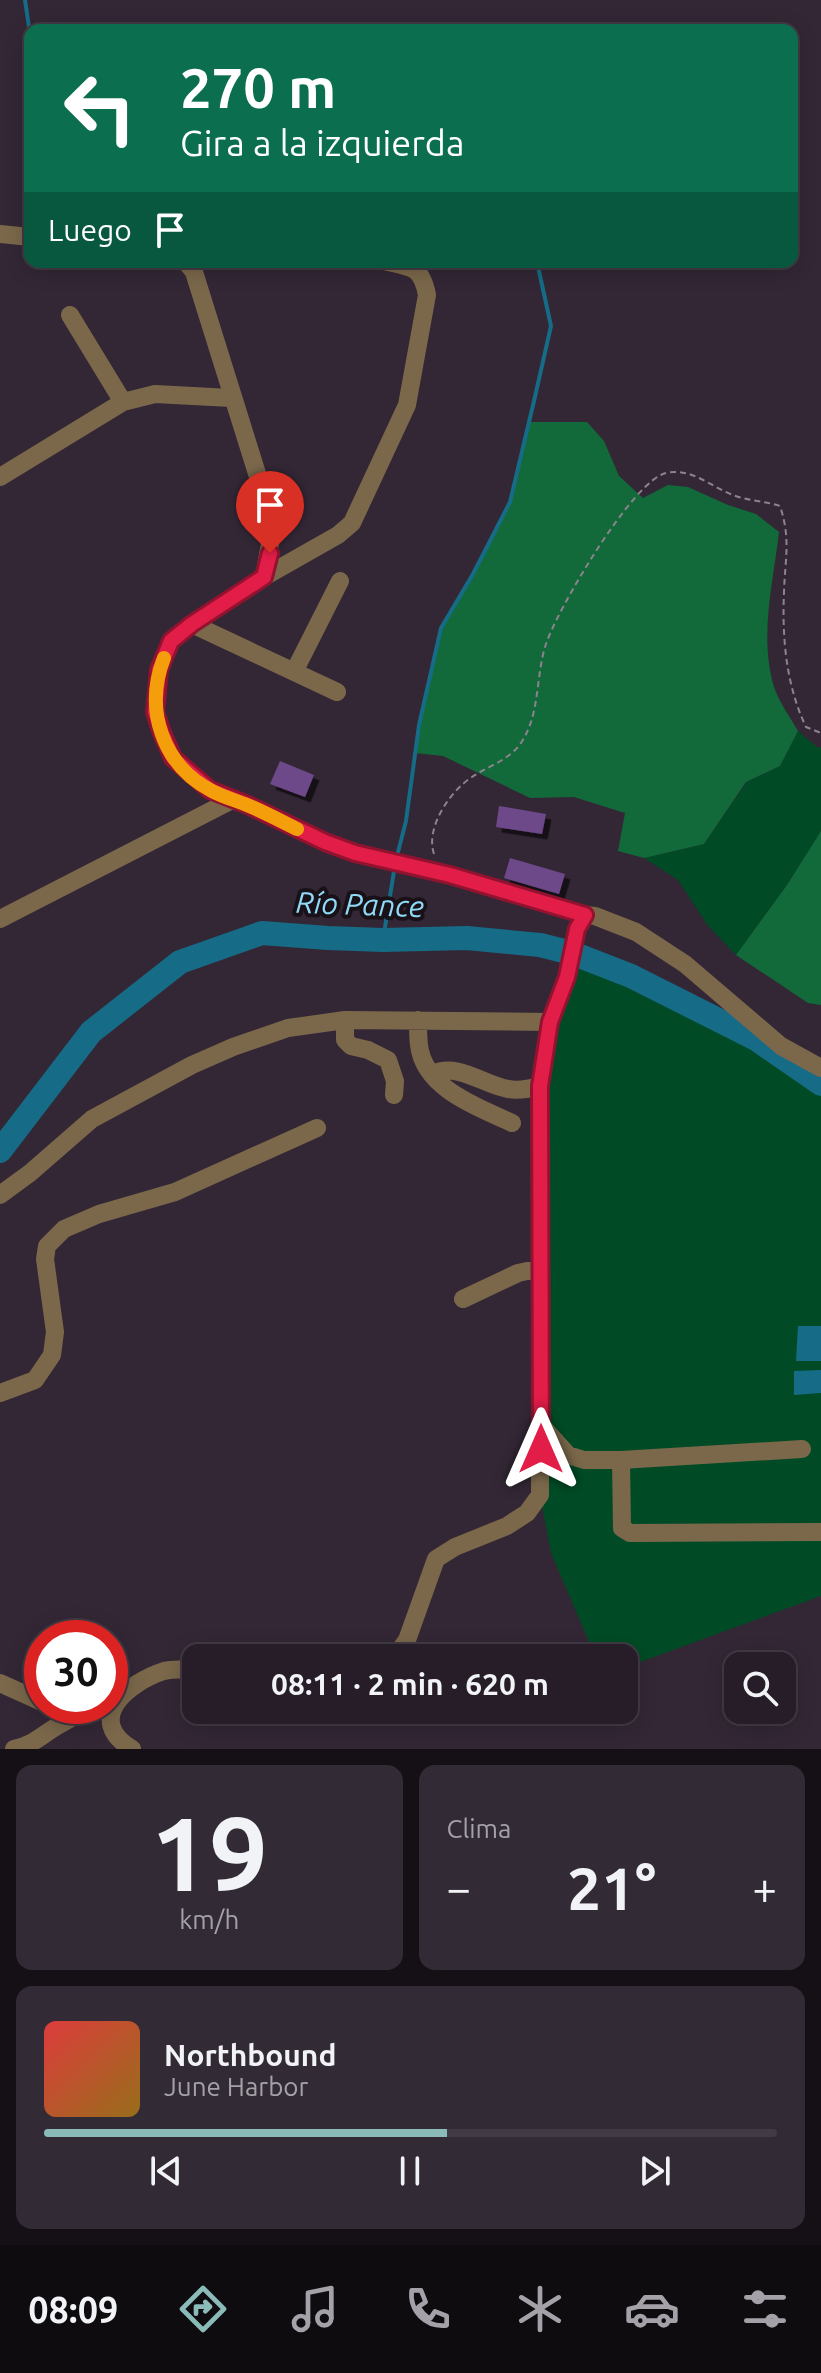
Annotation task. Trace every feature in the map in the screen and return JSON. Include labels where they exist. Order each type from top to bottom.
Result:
[{"type":"street","points":[[0,233],[24,236]]},
{"type":"street","points":[[191,268],[270,515],[272,533],[264,577]]},
{"type":"street","points":[[413,268],[424,278],[427,295],[407,405],[352,523],[338,535],[264,577],[171,641],[159,670],[155,712],[173,758],[210,790],[325,842],[355,853],[450,875],[581,922],[595,916],[636,932],[685,964],[781,1046],[821,1068]]},
{"type":"street","points":[[70,315],[123,402]]},
{"type":"street","points":[[0,477],[123,402],[155,394],[231,398]]},
{"type":"street","points":[[294,672],[340,581]]},
{"type":"street","points":[[192,624],[337,692]]},
{"type":"street","points":[[0,919],[232,800]]},
{"type":"street","points":[[404,1644],[436,1559],[455,1547],[507,1526],[527,1513],[540,1495],[540,1086],[550,1022],[567,977],[581,922]]},
{"type":"street","points":[[0,1195],[92,1119],[192,1065],[288,1028],[345,1020],[550,1022]]},
{"type":"street","points":[[345,1020],[345,1040],[351,1046],[388,1060],[395,1081],[394,1095]]},
{"type":"street","points":[[418,1020],[419,1047],[425,1064],[442,1085],[512,1123]]},
{"type":"street","points":[[433,1074],[442,1070],[460,1072],[507,1089],[523,1090],[540,1086]]},
{"type":"street","points":[[0,1393],[35,1380],[52,1355],[55,1332],[45,1259],[47,1246],[64,1229],[99,1214],[175,1192],[317,1128]]},
{"type":"street","points":[[463,1299],[518,1273],[541,1268]]},
{"type":"street","points":[[541,1425],[568,1455],[584,1460],[802,1449]]},
{"type":"street","points":[[621,1460],[622,1528],[630,1533],[821,1532]]},
{"type":"street","points":[[128,1688],[164,1672],[182,1669]]},
{"type":"street","points":[[0,1683],[24,1694]]},
{"type":"street","points":[[14,1749],[27,1747],[59,1724]]},
{"type":"street","points":[[112,1724],[123,1744],[132,1749]]},
{"type":"path","points":[[434,855],[431,838],[435,824],[461,785],[516,751],[523,740],[530,726],[550,632],[572,591],[631,501],[646,484],[665,473],[688,473],[735,496],[780,506],[788,534],[783,611],[786,659],[806,727],[821,733]]},
{"type":"green space","points":[[529,422],[587,422],[604,441],[619,476],[643,498],[668,485],[688,487],[756,514],[779,532],[767,629],[768,649],[774,687],[798,731],[780,766],[746,782],[704,844],[644,858],[618,851],[625,813],[574,797],[530,798],[443,756],[415,753],[441,628],[510,502]]},
{"type":"green space","points":[[798,731],[818,748],[821,747],[821,831],[787,885],[736,955],[708,926],[678,880],[644,858],[704,844],[747,782],[780,766]]},
{"type":"green space","points":[[821,831],[821,1005],[808,1003],[736,955],[787,885]]},
{"type":"green space","points":[[572,953],[631,976],[756,1039],[821,1084],[821,1596],[638,1663],[638,1644],[590,1644],[551,1553],[540,1495],[540,1086]]},
{"type":"water","points":[[798,1326],[821,1326],[821,1361],[796,1361]]},
{"type":"water","points":[[821,1370],[821,1393],[794,1395],[794,1371]]},
{"type":"building","points":[[280,761],[314,775],[305,797],[270,784]]},
{"type":"building","points":[[499,806],[546,814],[542,834],[496,827]]},
{"type":"building","points":[[510,858],[565,874],[559,894],[504,878]]},
{"type":"waterway","points":[[25,0],[29,24]]},
{"type":"waterway","points":[[397,856],[406,821],[419,725],[441,628],[510,502],[551,326],[538,268]]},
{"type":"waterway","points":[[383,940],[394,871]]},
{"type":"waterway","name":"Río Pance","points":[[0,1151],[91,1032],[180,962],[262,933],[383,940],[467,938],[540,945],[572,953],[631,976],[756,1039],[821,1084]]},
{"type":"slow traffic","points":[[164,658],[159,670],[155,712],[173,758],[210,790],[297,829]]},
{"type":"route","points":[[270,553],[264,577],[171,641],[159,670],[155,712],[173,758],[210,790],[325,842],[355,853],[450,875],[585,915],[577,929],[567,977],[550,1022],[540,1086],[541,1449]]}]
